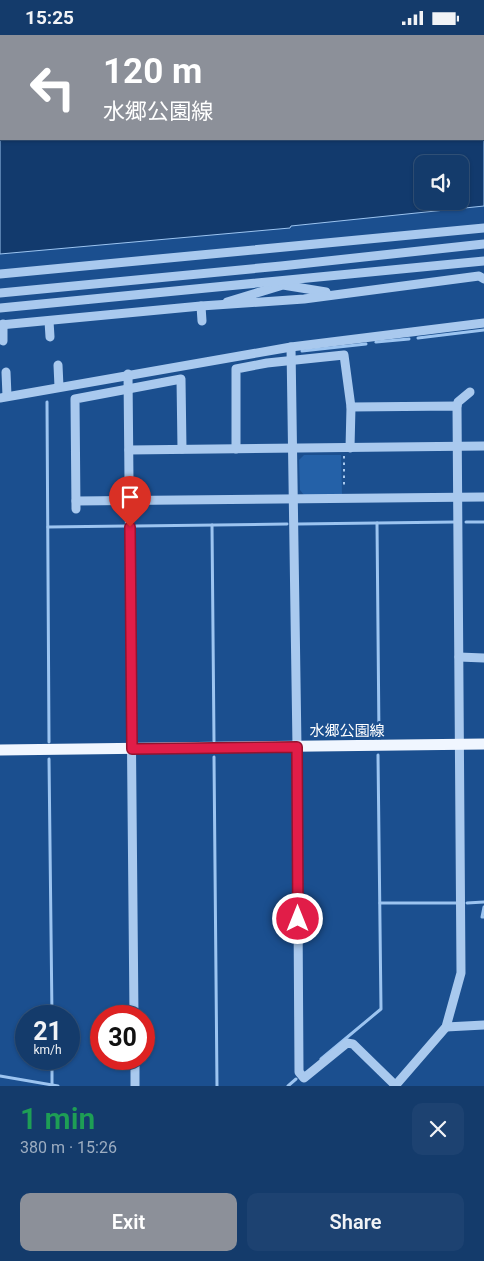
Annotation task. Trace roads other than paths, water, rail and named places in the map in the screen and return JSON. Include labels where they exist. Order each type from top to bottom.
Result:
[{"type":"main road","name":"水郷公園線","points":[[0,750],[460,746],[484,744]]},
{"type":"street","points":[[0,274],[484,228]]},
{"type":"street","points":[[0,293],[484,244]]},
{"type":"street","points":[[0,308],[283,284],[484,261]]},
{"type":"street","points":[[3,341],[1,324],[49,321],[201,305],[304,299],[479,276],[484,279]]},
{"type":"street","points":[[224,304],[283,284],[331,294]]},
{"type":"street","points":[[292,308],[304,299]]},
{"type":"street","points":[[201,305],[202,321]]},
{"type":"street","points":[[49,321],[50,337]]},
{"type":"street","points":[[6,372],[3,397],[291,347],[484,323]]},
{"type":"street","points":[[291,347],[292,499],[295,529],[299,1072],[304,1078],[346,1043],[353,1044],[396,1086],[446,1027],[462,973],[457,406],[458,402],[470,391]]},
{"type":"street","points":[[236,449],[236,369],[267,363],[344,355],[351,407],[347,447]]},
{"type":"street","points":[[58,365],[59,387]]},
{"type":"street","points":[[128,374],[134,1005]]},
{"type":"street","points":[[182,449],[180,379],[75,399],[76,505],[130,501],[484,497]]},
{"type":"street","points":[[351,407],[457,406]]},
{"type":"street","points":[[129,450],[484,446]]},
{"type":"street","points":[[459,657],[484,658]]},
{"type":"street","points":[[446,1027],[484,1025]]},
{"type":"street","points":[[135,1070],[135,1086]]},
{"type":"waterway","points":[[418,338],[484,330]]},
{"type":"waterway","points":[[376,342],[409,339]]},
{"type":"waterway","points":[[302,351],[366,344]]},
{"type":"waterway","points":[[47,402],[49,742]]},
{"type":"waterway","points":[[298,524],[455,522]]},
{"type":"waterway","points":[[466,522],[484,522]]},
{"type":"waterway","points":[[377,523],[379,738]]},
{"type":"waterway","points":[[136,526],[287,524]]},
{"type":"waterway","points":[[212,525],[214,741]]},
{"type":"waterway","points":[[48,527],[126,526]]},
{"type":"waterway","points":[[321,1059],[381,1009],[378,755]]},
{"type":"waterway","points":[[214,757],[217,1086]]},
{"type":"waterway","points":[[49,759],[52,1005]]},
{"type":"waterway","points":[[467,903],[484,902]]},
{"type":"waterway","points":[[380,903],[456,903]]},
{"type":"waterway","points":[[484,907],[482,917],[484,917]]},
{"type":"waterway","points":[[52,1070],[52,1085]]},
{"type":"waterway","points":[[0,1076],[58,1086]]},
{"type":"waterway","points":[[288,1086],[296,1079]]}]
